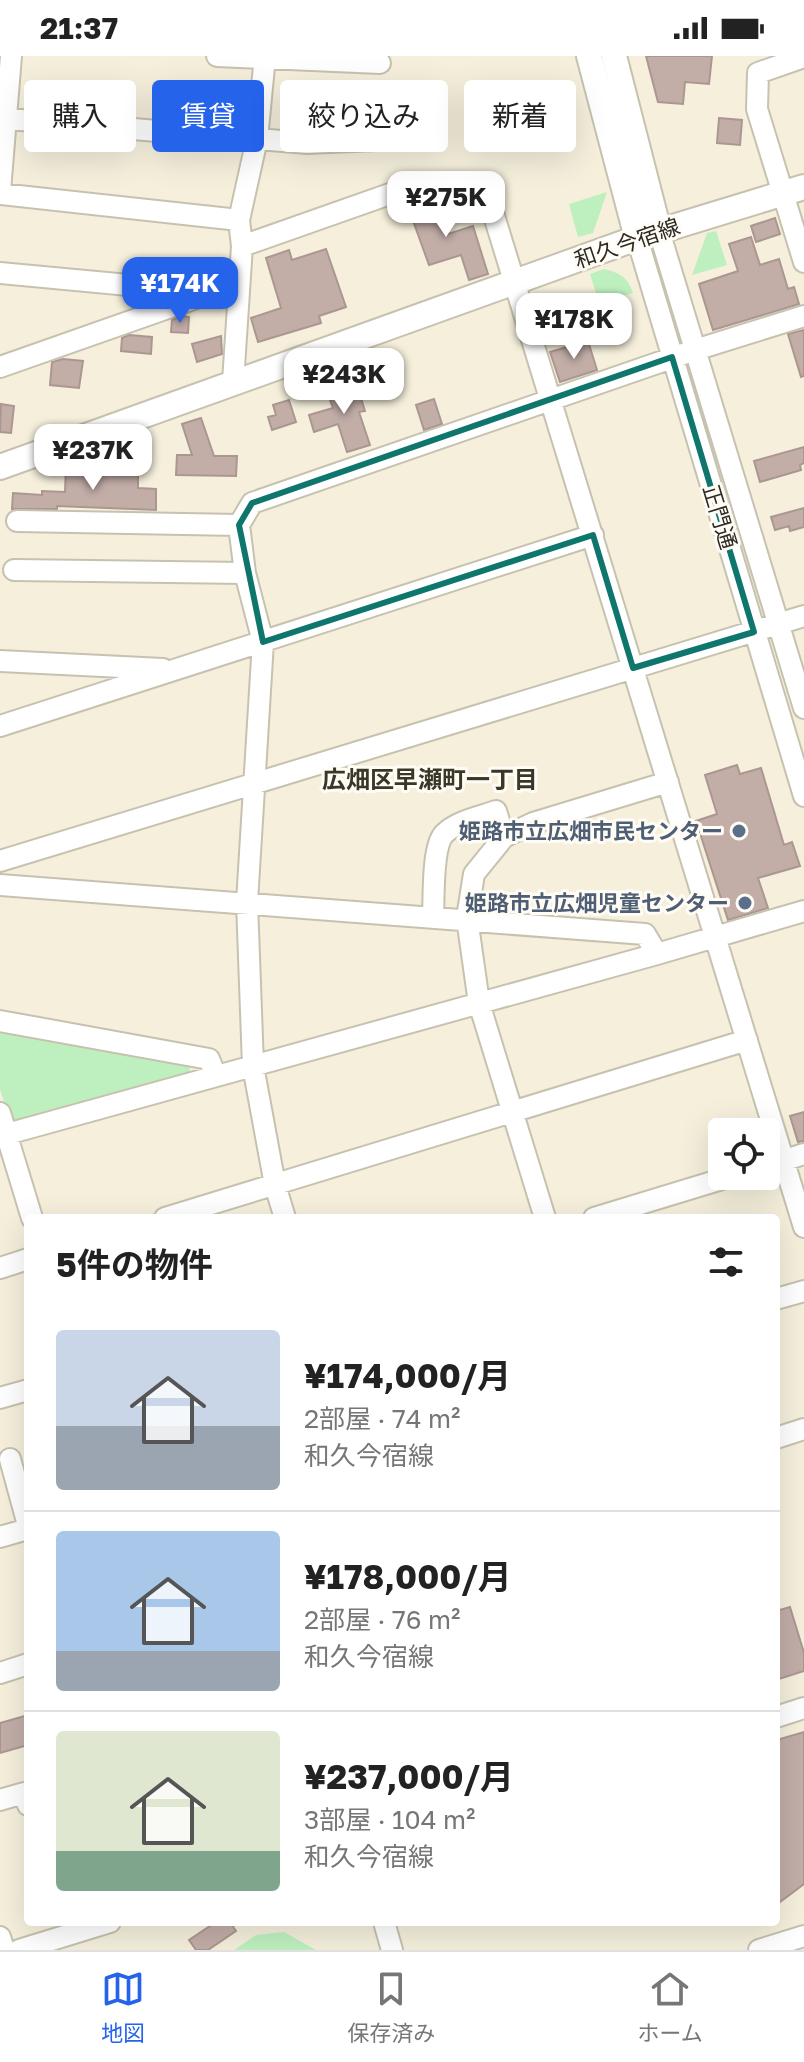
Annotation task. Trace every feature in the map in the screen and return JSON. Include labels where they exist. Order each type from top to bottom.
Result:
[{"type":"main road","points":[[589,56],[648,234]]},
{"type":"main road","points":[[614,56],[648,234]]},
{"type":"main road","name":"和久今宿線","points":[[0,467],[648,234],[794,190]]},
{"type":"street","points":[[217,56],[380,63]]},
{"type":"street","points":[[804,57],[758,73],[757,109],[794,190],[804,262]]},
{"type":"street","points":[[263,80],[265,58]]},
{"type":"street","points":[[7,62],[8,119],[0,192],[239,220]]},
{"type":"street","points":[[8,119],[152,131]]},
{"type":"street","points":[[233,382],[242,246],[239,220],[254,152]]},
{"type":"street","points":[[242,246],[421,183],[487,193],[747,1040],[765,1118]]},
{"type":"street","name":"正門通","points":[[648,234],[695,350],[804,708]]},
{"type":"street","name":"正門通","points":[[648,234],[672,357],[804,796]]},
{"type":"street","points":[[0,273],[210,293]]},
{"type":"street","points":[[0,367],[239,283]]},
{"type":"street","points":[[284,1214],[275,1185],[253,1066],[247,902],[263,642],[245,573],[239,525],[252,503],[672,357],[804,316]]},
{"type":"street","points":[[17,521],[239,525]]},
{"type":"street","points":[[0,726],[593,535]]},
{"type":"street","points":[[14,570],[245,573]]},
{"type":"street","points":[[0,861],[804,616]]},
{"type":"street","points":[[0,661],[179,670]]},
{"type":"street","points":[[544,1214],[479,1003],[467,918],[474,874],[504,837],[533,823],[668,782]]},
{"type":"street","points":[[433,916],[437,847],[443,835],[459,824],[496,811],[504,837]]},
{"type":"street","points":[[0,885],[467,918],[645,934],[657,954]]},
{"type":"street","points":[[3,1135],[804,911]]},
{"type":"street","points":[[0,1021],[209,1059],[216,1076]]},
{"type":"street","points":[[178,1214],[747,1040]]},
{"type":"street","points":[[0,1113],[3,1135],[31,1214]]},
{"type":"street","points":[[780,1161],[804,1154]]},
{"type":"street","points":[[780,1174],[804,1227]]},
{"type":"street","points":[[607,1214],[708,1183]]},
{"type":"street","points":[[0,1268],[24,1260]]},
{"type":"street","points":[[780,1298],[804,1291]]},
{"type":"street","points":[[0,1398],[24,1391]]},
{"type":"street","points":[[780,1437],[804,1429]]},
{"type":"street","points":[[10,1459],[24,1512]]},
{"type":"street","points":[[0,1537],[24,1528]]},
{"type":"street","points":[[0,1673],[24,1665]]},
{"type":"street","points":[[780,1716],[804,1708]]},
{"type":"street","points":[[0,1800],[24,1793]]},
{"type":"street","points":[[385,1926],[392,1950]]},
{"type":"street","points":[[19,1950],[66,1928]]},
{"type":"street","points":[[759,1950],[804,1936]]},
{"type":"street","points":[[0,1937],[4,1950]]},
{"type":"highlighted area","points":[[672,357],[754,632],[633,668],[593,535],[263,642],[239,525],[252,503]]},
{"type":"green space","points":[[607,192],[593,233],[578,237],[569,204]]},
{"type":"green space","points":[[716,231],[727,265],[692,275],[707,233]]},
{"type":"green space","points":[[604,269],[623,276],[633,293],[599,303],[590,274]]},
{"type":"green space","points":[[0,1028],[189,1061],[190,1074],[16,1124],[10,1120],[0,1089]]},
{"type":"green space","points":[[284,1932],[316,1950],[234,1950],[256,1935]]},
{"type":"building","points":[[646,56],[712,56],[709,84],[685,82],[683,104],[658,102]]},
{"type":"building","points":[[719,118],[742,120],[740,145],[717,143]]},
{"type":"building","points":[[437,199],[448,234],[473,226],[488,274],[469,280],[461,255],[429,265],[407,204]]},
{"type":"building","points":[[775,218],[780,234],[756,242],[751,226]]},
{"type":"building","points":[[751,237],[760,265],[779,259],[788,289],[794,287],[799,304],[713,330],[699,284],[738,271],[729,244]]},
{"type":"building","points":[[326,249],[346,307],[319,316],[321,323],[258,342],[251,318],[281,308],[266,258],[289,250],[292,260]]},
{"type":"building","points":[[189,317],[188,333],[171,332],[172,320]]},
{"type":"building","points":[[804,330],[804,376],[801,377],[788,334]]},
{"type":"building","points":[[129,335],[152,337],[151,354],[121,351],[122,338]]},
{"type":"building","points":[[221,336],[222,354],[197,362],[192,344]]},
{"type":"building","points":[[588,341],[597,370],[560,382],[550,352]]},
{"type":"building","points":[[63,359],[83,361],[79,388],[50,385],[52,362]]},
{"type":"building","points":[[355,380],[365,411],[359,412],[370,445],[347,452],[338,424],[314,432],[309,415],[333,408],[326,389]]},
{"type":"building","points":[[434,399],[442,424],[424,430],[416,405]]},
{"type":"building","points":[[289,400],[296,422],[272,430],[268,417],[276,415],[273,405]]},
{"type":"building","points":[[1,404],[14,406],[11,433],[0,432]]},
{"type":"building","points":[[201,418],[214,456],[237,456],[236,476],[176,475],[177,455],[192,455],[182,424]]},
{"type":"building","points":[[804,447],[801,470],[760,482],[754,461]]},
{"type":"building","points":[[66,466],[138,470],[138,488],[156,489],[156,510],[57,506],[57,509],[12,509],[13,493],[42,495],[42,491],[65,492]]},
{"type":"building","points":[[804,508],[804,527],[790,531],[789,526],[775,530],[771,517]]},
{"type":"building","name":"姫路市立広畑市民センター","points":[[737,765],[740,774],[761,768],[784,845],[792,842],[800,866],[758,878],[768,908],[728,920],[696,821],[717,814],[705,775]]},
{"type":"building","points":[[804,1112],[804,1141],[798,1142],[790,1116]]},
{"type":"building","points":[[790,1607],[804,1653],[804,1671],[780,1679],[780,1610]]},
{"type":"building","points":[[24,1716],[24,1746],[0,1753],[0,1723]]},
{"type":"building","points":[[804,1732],[804,1884],[780,1902],[780,1739]]},
{"type":"building","points":[[210,1926],[233,1926],[236,1931],[208,1950],[196,1950],[189,1940]]},
{"type":"place","name":"姫路市立広畑市民センター","points":[[739,831]]},
{"type":"place","name":"姫路市立広畑児童センター","points":[[745,903]]},
{"type":"district","name":"広畑区早瀬町一丁目","points":[[430,780]]}]
